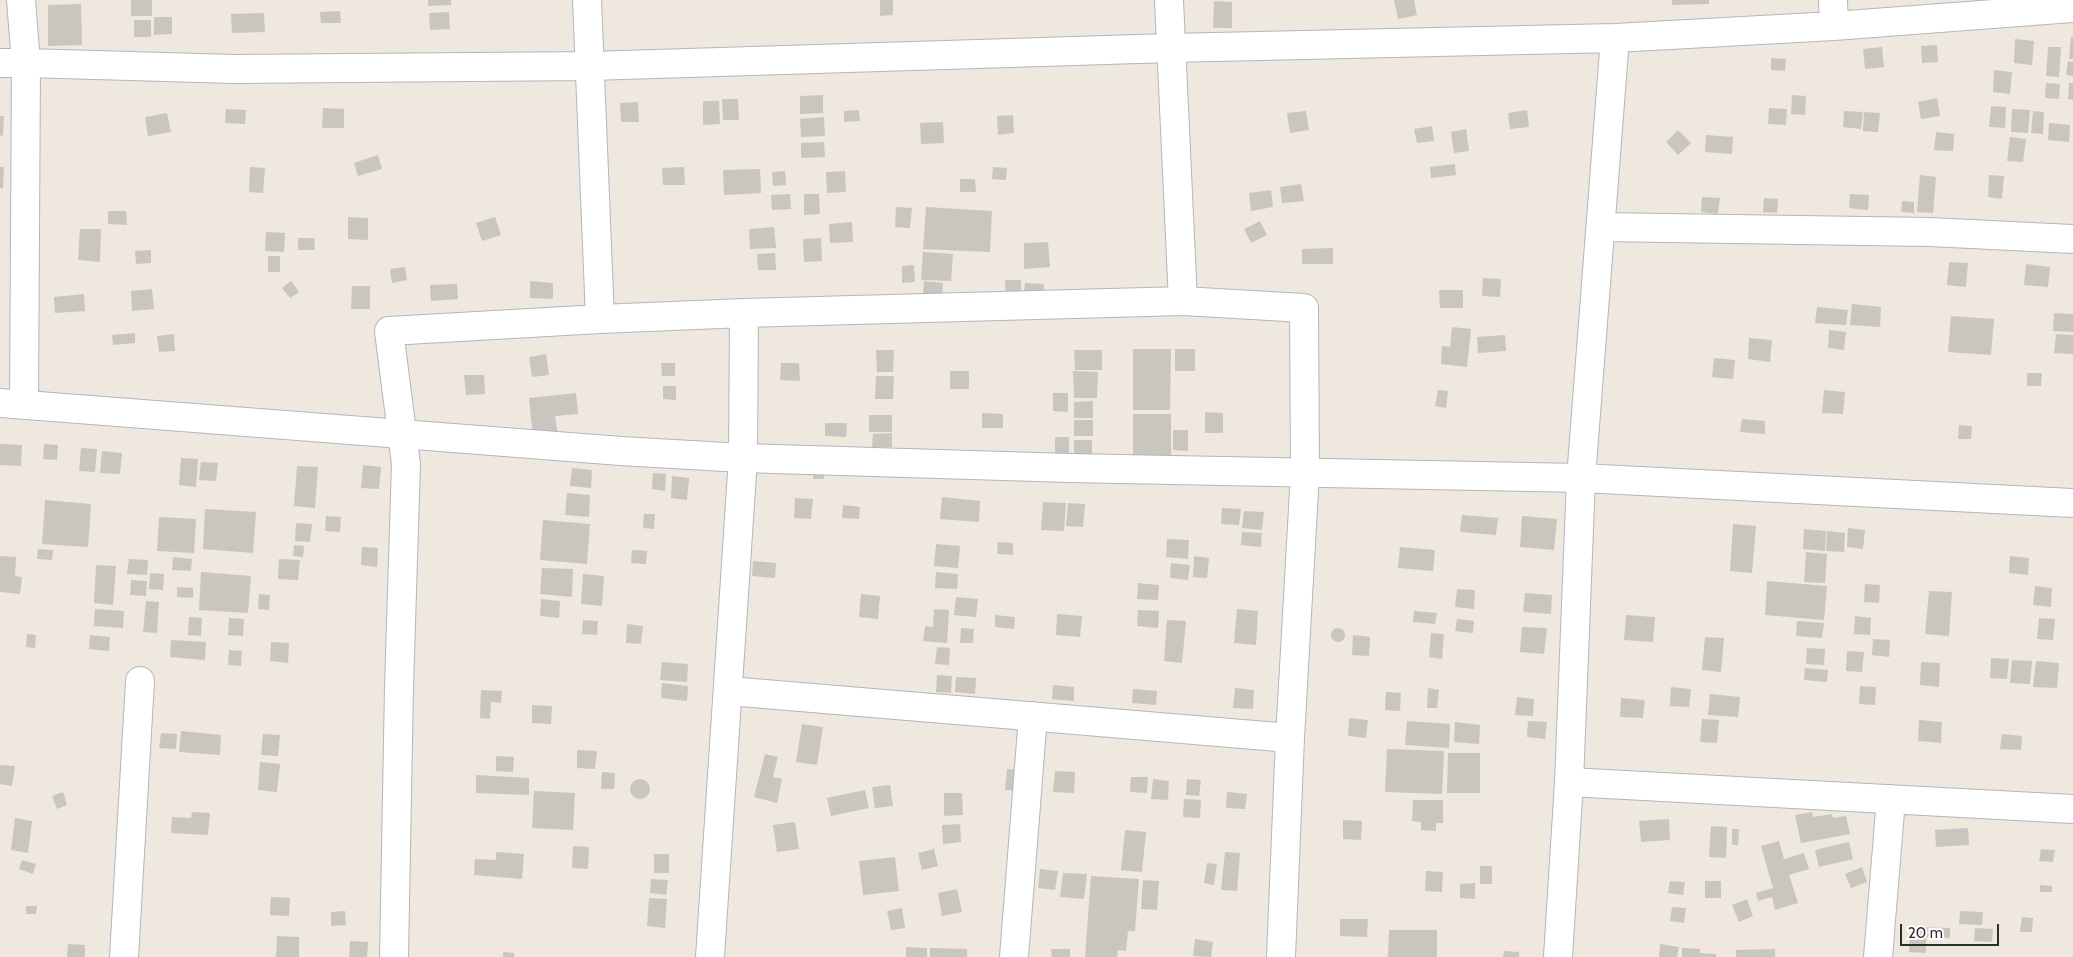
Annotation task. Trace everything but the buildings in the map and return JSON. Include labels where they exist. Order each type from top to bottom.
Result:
[{"type":"street","points":[[21,0],[13,63],[12,404],[621,451],[743,458],[1305,473],[1581,478],[2073,503]]},
{"type":"street","points":[[588,0],[600,319]]},
{"type":"street","points":[[1169,0],[1183,301]]},
{"type":"street","points":[[13,63],[234,69],[590,66],[1170,48],[1615,38],[1834,13],[2073,8]]},
{"type":"street","points":[[1558,957],[1569,782],[1581,478],[1615,38]]},
{"type":"street","points":[[1600,227],[1930,232],[2073,239]]},
{"type":"street","points":[[394,957],[399,687],[406,464],[389,331],[744,313],[1183,301],[1304,308],[1305,473],[1290,738],[1281,957]]},
{"type":"street","points":[[710,957],[743,458],[744,313]]},
{"type":"street","points":[[124,957],[140,681]]},
{"type":"street","points":[[729,691],[1290,738]]},
{"type":"street","points":[[1014,957],[1032,716]]},
{"type":"street","points":[[1569,782],[2073,809]]},
{"type":"street","points":[[1878,957],[1891,798]]}]
